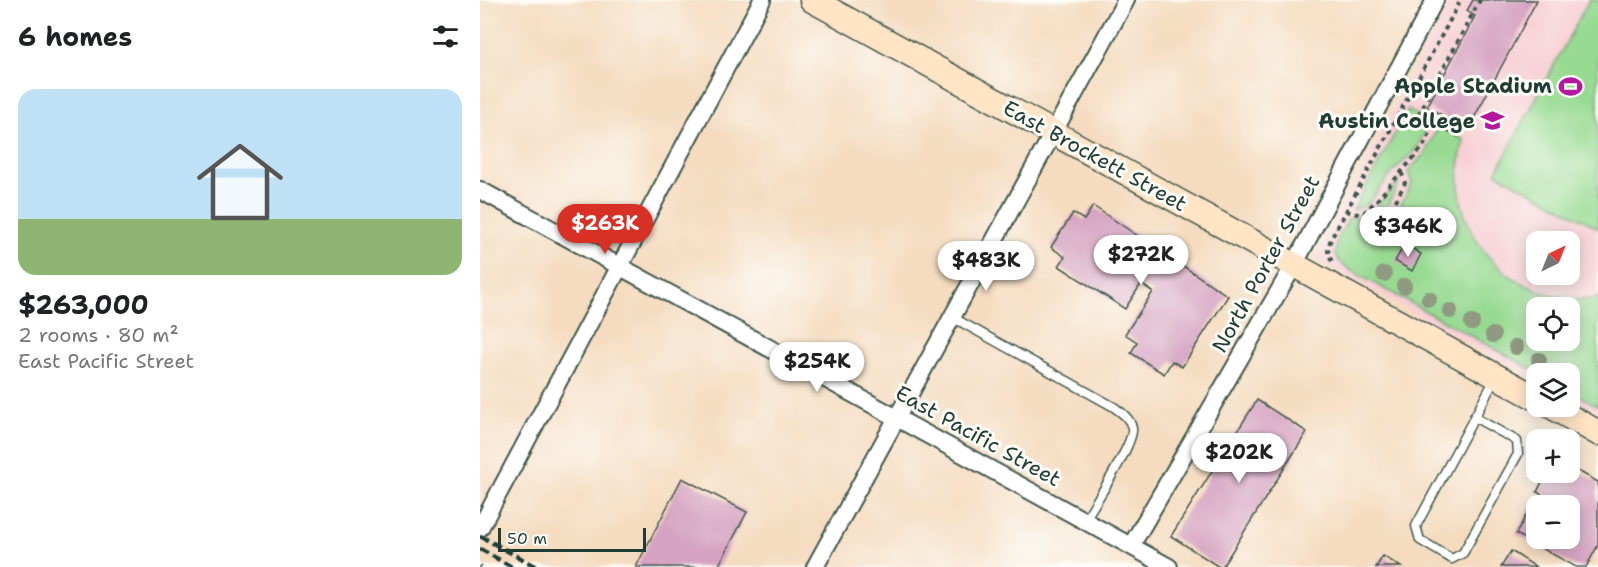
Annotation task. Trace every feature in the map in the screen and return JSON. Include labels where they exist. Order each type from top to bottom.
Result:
[{"type":"street","points":[[480,528],[762,0]]},
{"type":"street","name":"East Brockett Street","points":[[812,0],[1526,392]]},
{"type":"street","points":[[815,567],[1126,0]]},
{"type":"street","name":"North Porter Street","points":[[1131,546],[1294,265],[1435,0]]},
{"type":"street","name":"East Pacific Street","points":[[480,189],[1169,567]]},
{"type":"street","points":[[1570,417],[1598,433]]},
{"type":"lane","points":[[952,317],[1114,407],[1128,418],[1133,430],[1128,446],[1085,520]]},
{"type":"lane","points":[[1474,417],[1516,441],[1518,454],[1463,553],[1452,559],[1420,540],[1416,525],[1496,376]]},
{"type":"path","points":[[1334,263],[1328,256],[1331,239],[1461,0]]},
{"type":"path","points":[[1462,126],[1458,135],[1419,114],[1480,0]]},
{"type":"path","points":[[1346,211],[1364,213],[1422,147],[1440,114]]},
{"type":"path","points":[[1383,225],[1405,183],[1401,171]]},
{"type":"shaded area","name":"Austin College","points":[[1450,0],[1598,0],[1598,415],[1580,405],[1580,363],[1526,363],[1526,375],[1315,259]]},
{"type":"green space","name":"Apple Stadium","points":[[1589,0],[1598,0],[1598,228],[1496,173]]},
{"type":"green space","points":[[1408,110],[1430,122],[1416,149],[1392,173],[1368,204],[1353,210]]},
{"type":"green space","points":[[1438,127],[1464,140],[1459,164],[1459,188],[1463,210],[1471,230],[1483,249],[1498,266],[1526,285],[1560,297],[1526,297],[1526,351],[1580,351],[1580,299],[1598,298],[1598,406],[1580,396],[1580,363],[1526,363],[1526,366],[1350,270],[1340,262],[1335,254],[1338,238],[1349,218],[1358,218],[1372,211],[1399,180],[1379,222],[1389,228],[1412,183],[1408,172],[1425,153]]},
{"type":"building","points":[[1473,0],[1537,0],[1468,129],[1427,107],[1475,16],[1467,11]]},
{"type":"building","points":[[1093,206],[1228,296],[1182,367],[1172,361],[1164,374],[1131,353],[1137,342],[1125,334],[1153,292],[1141,284],[1125,309],[1059,266],[1065,257],[1051,247],[1073,213],[1084,220]]},
{"type":"building","points":[[1405,244],[1421,254],[1412,271],[1395,261]]},
{"type":"building","points":[[1257,400],[1307,432],[1222,567],[1219,567],[1171,536]]},
{"type":"building","points":[[1580,472],[1598,482],[1598,545],[1586,567],[1576,567],[1543,549],[1580,549],[1580,495],[1542,495],[1537,492],[1542,483],[1580,483]]},
{"type":"building","points":[[682,478],[747,512],[718,567],[636,567]]},
{"type":"building","points":[[1526,516],[1526,540],[1516,534]]},
{"type":"building","points":[[1511,551],[1536,567],[1501,567]]},
{"type":"building","points":[[1383,556],[1401,567],[1376,567]]},
{"type":"railway","points":[[480,536],[537,567]]},
{"type":"railway","points":[[480,549],[512,567]]},
{"type":"place","name":"Apple Stadium","points":[[1570,86]]},
{"type":"place","name":"Austin College","points":[[1493,121]]}]
